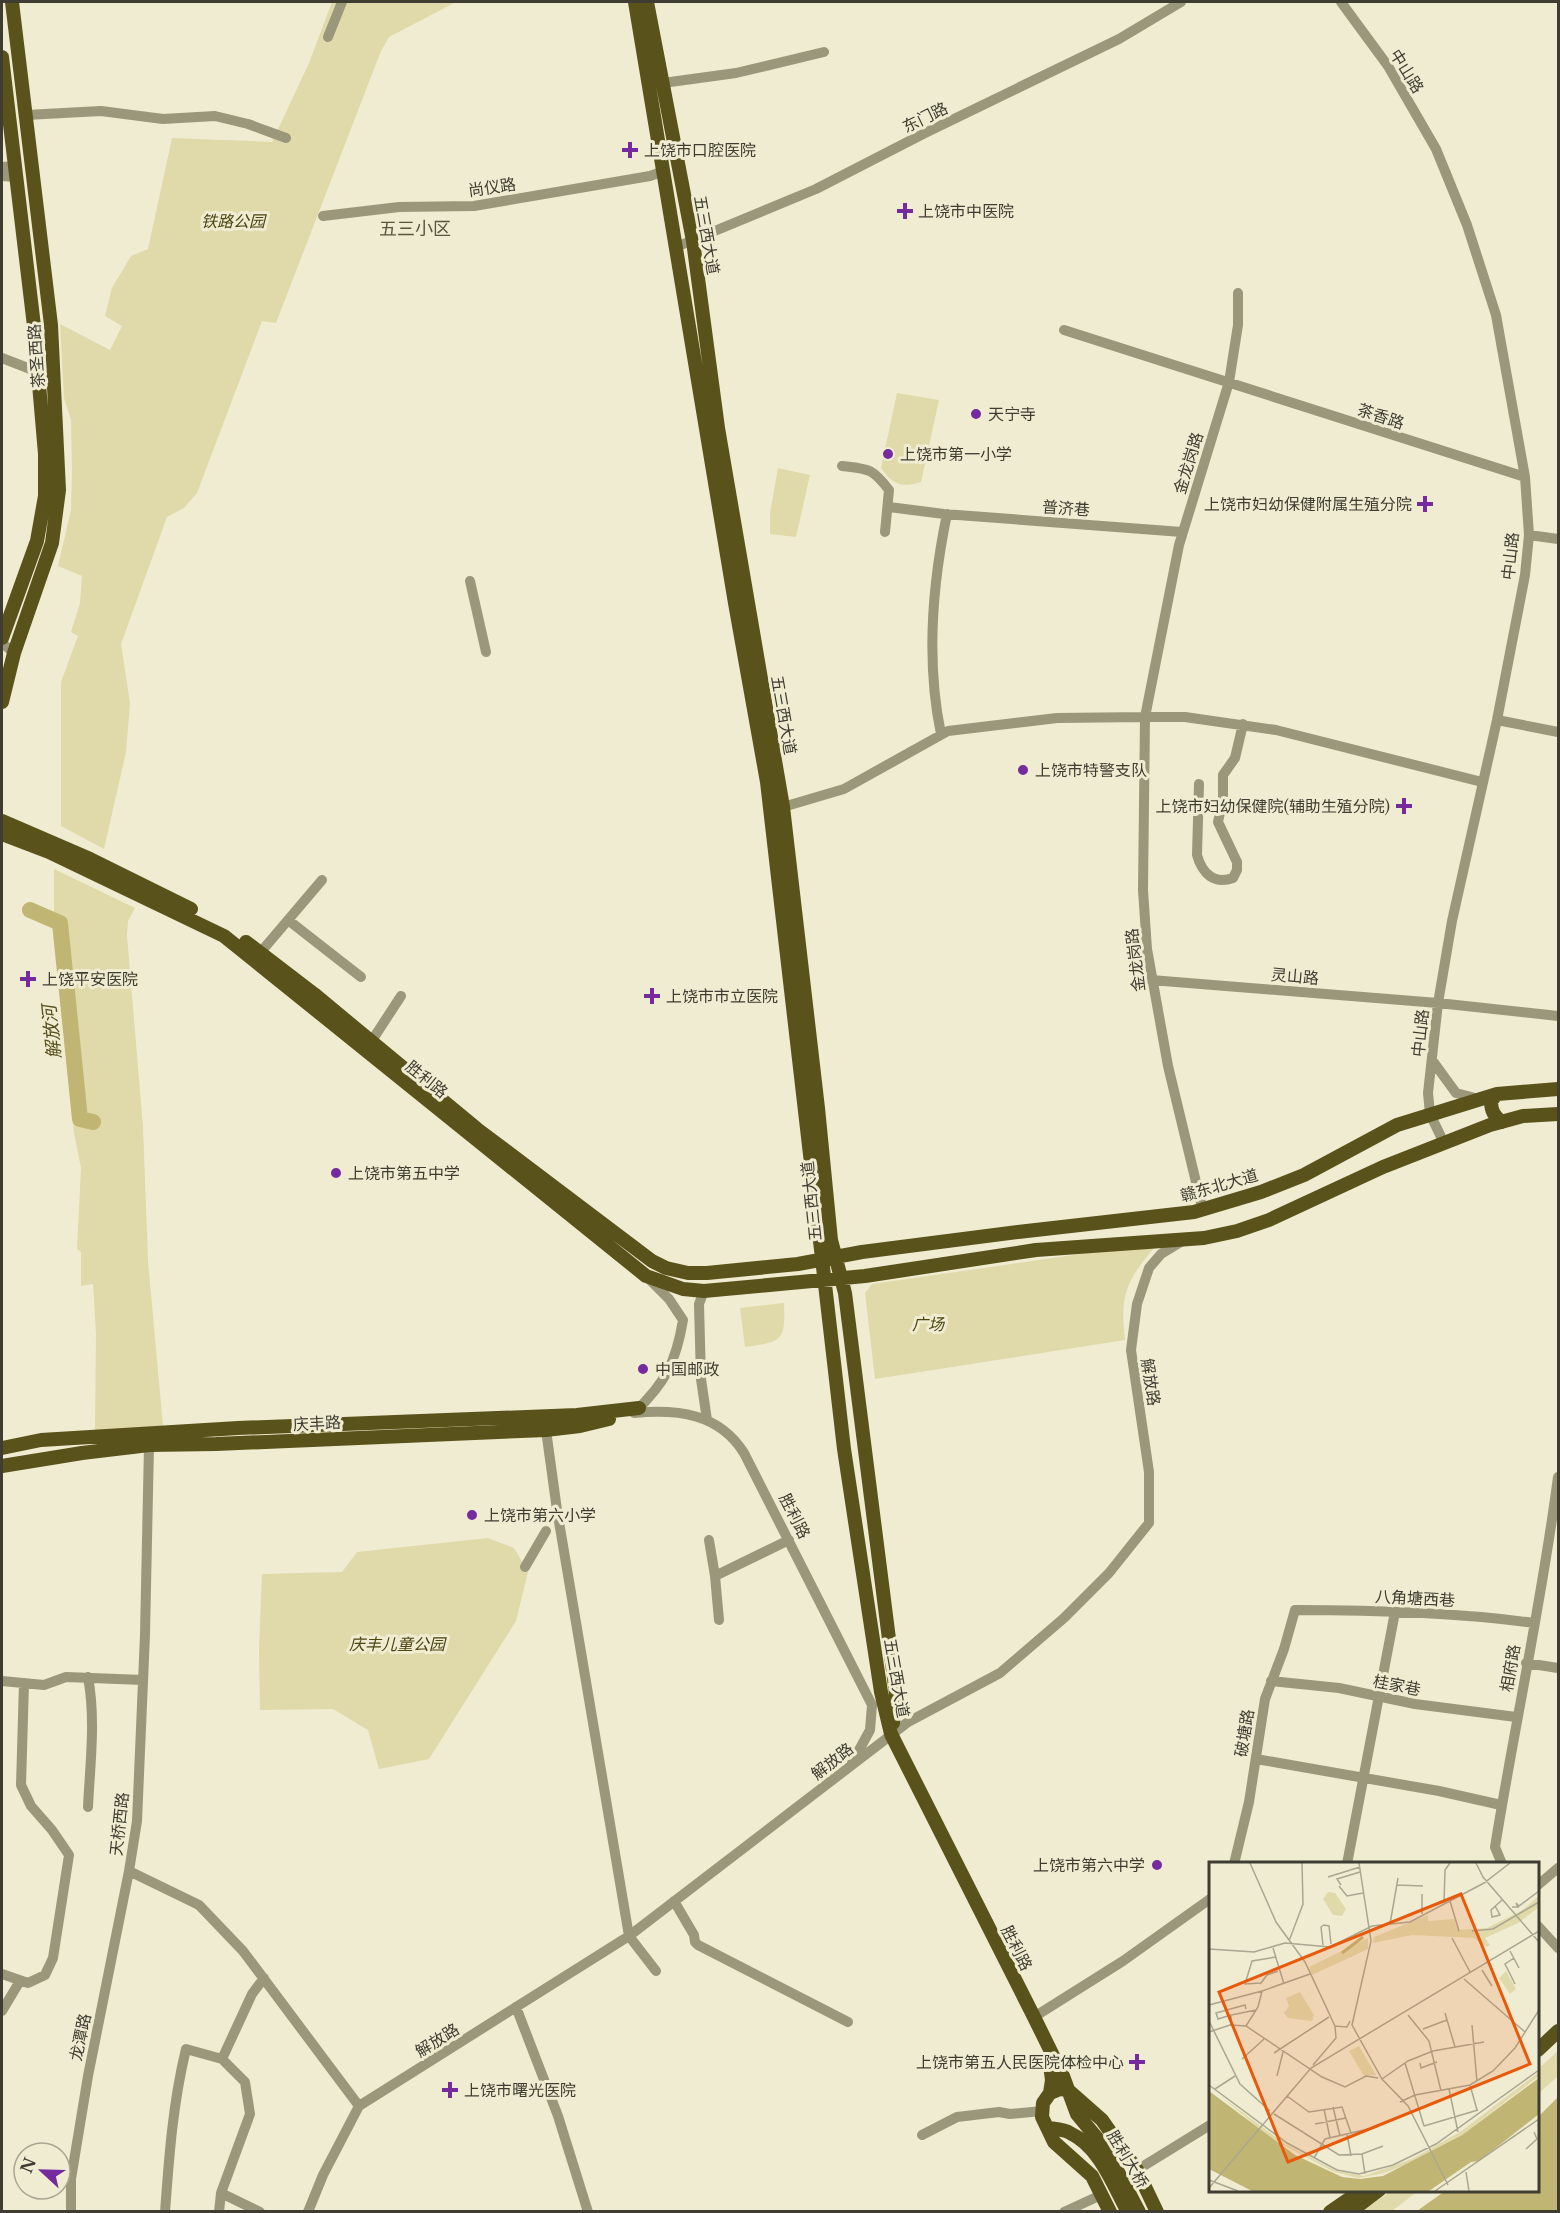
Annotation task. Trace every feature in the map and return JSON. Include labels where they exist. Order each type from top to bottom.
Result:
[{"type":"main road","name":"茶圣西路","points":[[2,702],[14,653],[52,543],[59,490],[51,325],[12,2]]},
{"type":"main road","name":"五三西大道","points":[[635,2],[767,782],[844,1449],[881,1692],[891,1734]]},
{"type":"main road","name":"五三西大道","points":[[647,2],[693,241],[718,428],[783,807],[831,1240],[845,1293],[867,1450],[896,1694],[891,1734]]},
{"type":"main road","name":"茶圣西路","points":[[2,57],[11,170],[38,372],[45,454],[45,496],[37,541],[2,638]]},
{"type":"main road","name":"胜利路","points":[[2,821],[143,884],[222,925],[522,1164],[639,1252],[666,1268],[707,1274],[836,1258]]},
{"type":"main road","name":"胜利路","points":[[2,834],[49,852],[224,936],[646,1276],[683,1289],[704,1291],[841,1278],[939,1266],[1036,1250],[1204,1238],[1237,1231],[1269,1220],[1383,1167],[1502,1122],[1523,1116],[1558,1114]]},
{"type":"main road","name":"赣东北大道","points":[[836,1258],[862,1252],[1203,1210],[1304,1175],[1397,1125],[1497,1094],[1558,1089]]},
{"type":"main road","points":[[1497,1094],[1491,1101],[1491,1108],[1494,1116],[1502,1122]]},
{"type":"main road","points":[[2,1448],[41,1440],[238,1428],[636,1411]]},
{"type":"main road","name":"庆丰路","points":[[2,1466],[148,1445],[546,1430],[580,1426],[636,1411]]},
{"type":"main road","name":"胜利路","points":[[891,1734],[1048,2049]]},
{"type":"main road","points":[[1539,2049],[1558,2031]]},
{"type":"main road","points":[[1539,2059],[1558,2042]]},
{"type":"main road","points":[[1048,2049],[1052,2080],[1050,2093],[1043,2103],[1042,2116],[1054,2142],[1092,2176],[1110,2211]]},
{"type":"main road","name":"胜利大桥","points":[[1048,2049],[1077,2114],[1106,2149],[1139,2211]]},
{"type":"main road","points":[[1050,2093],[1060,2089],[1068,2090],[1102,2120],[1137,2170],[1157,2211]]},
{"type":"main road","name":"胜利大桥","points":[[1047,2128],[1069,2132],[1079,2138],[1100,2159],[1128,2211]]},
{"type":"main road","points":[[1330,2211],[1359,2192]]},
{"type":"main road","points":[[1350,2211],[1376,2192]]},
{"type":"street","points":[[328,37],[342,2]]},
{"type":"street","name":"东门路","points":[[676,247],[816,189],[923,134],[1119,39],[1181,2]]},
{"type":"street","name":"中山路","points":[[1341,2],[1388,66],[1436,149],[1467,225],[1496,315],[1525,477],[1529,536],[1525,575],[1497,720],[1452,921],[1438,1003],[1428,1093],[1430,1114],[1444,1143]]},
{"type":"street","points":[[663,82],[736,73],[825,52]]},
{"type":"street","points":[[26,115],[101,111],[163,119],[215,116],[248,124],[286,138]]},
{"type":"street","points":[[2,176],[11,170]]},
{"type":"street","name":"尚仪路","points":[[322,216],[399,207],[474,206],[650,176],[664,171]]},
{"type":"street","name":"金龙岗路","points":[[1203,1210],[1150,980],[1143,890],[1145,717],[1182,532],[1229,382],[1238,325],[1238,293]]},
{"type":"street","name":"茶香路","points":[[1064,330],[1525,477]]},
{"type":"street","points":[[2,358],[38,372]]},
{"type":"street","points":[[842,466],[875,472],[889,490],[885,532]]},
{"type":"street","name":"普济巷","points":[[889,507],[947,514],[1182,532]]},
{"type":"street","points":[[941,734],[933,687],[933,650],[936,579],[947,514]]},
{"type":"street","points":[[1529,536],[1558,540]]},
{"type":"street","points":[[470,581],[486,652]]},
{"type":"street","points":[[2,643],[14,653]]},
{"type":"street","points":[[783,807],[844,789],[879,767],[925,745],[941,734],[1058,718],[1185,717],[1243,724],[1276,730],[1482,782]]},
{"type":"street","points":[[1497,720],[1558,732]]},
{"type":"street","points":[[1199,784],[1197,855],[1200,864],[1211,878],[1226,881],[1233,878],[1237,870],[1237,862],[1218,822],[1223,799],[1223,775],[1235,758],[1243,724]]},
{"type":"street","points":[[260,953],[322,880]]},
{"type":"street","points":[[288,920],[361,977]]},
{"type":"street","name":"灵山路","points":[[1150,980],[1438,1003],[1558,1016]]},
{"type":"street","points":[[371,1042],[401,996]]},
{"type":"street","points":[[1432,1060],[1456,1093],[1480,1099]]},
{"type":"street","name":"解放路","points":[[308,2211],[322,2175],[359,2106],[629,1936],[908,1722],[1000,1673],[1072,1610],[1109,1573],[1149,1523],[1149,1472],[1131,1359],[1133,1324],[1142,1285],[1149,1268],[1161,1254],[1184,1240]]},
{"type":"street","points":[[636,1411],[656,1392],[670,1370],[679,1343],[683,1320],[669,1299],[646,1276]]},
{"type":"street","points":[[704,1291],[699,1304],[700,1376],[707,1420]]},
{"type":"street","name":"胜利路","points":[[636,1411],[674,1413],[707,1420],[734,1438],[789,1540],[872,1705],[870,1730],[849,1768]]},
{"type":"street","points":[[546,1430],[556,1510],[629,1936],[656,1971]]},
{"type":"street","name":"天桥西路","points":[[148,1445],[143,1680],[137,1821],[129,1871],[199,1905],[243,1951],[359,2106]]},
{"type":"street","name":"相府路","points":[[1502,1862],[1495,1847],[1526,1663],[1548,1558],[1558,1477]]},
{"type":"street","points":[[525,1568],[546,1531]]},
{"type":"street","points":[[709,1540],[715,1576],[718,1620]]},
{"type":"street","points":[[715,1576],[789,1540]]},
{"type":"street","name":"八角塘西巷","points":[[1294,1610],[1477,1615],[1534,1623]]},
{"type":"street","name":"破塘路","points":[[1234,1862],[1249,1802],[1265,1699],[1284,1649],[1294,1610]]},
{"type":"street","points":[[1347,1862],[1395,1612]]},
{"type":"street","points":[[1526,1663],[1558,1668]]},
{"type":"street","points":[[2,1681],[44,1684],[66,1677],[143,1680]]},
{"type":"street","points":[[88,1677],[92,1697],[88,1808]]},
{"type":"street","name":"桂家巷","points":[[1271,1681],[1339,1688],[1415,1704],[1516,1718]]},
{"type":"street","points":[[2,1974],[28,1983],[45,1976],[53,1958],[69,1855],[52,1830],[31,1806],[21,1785],[24,1683]]},
{"type":"street","points":[[1256,1759],[1502,1805]]},
{"type":"street","points":[[1539,1884],[1558,1868]]},
{"type":"street","name":"龙潭路","points":[[71,2211],[71,2179],[88,2076],[129,1871]]},
{"type":"street","points":[[1034,2017],[1123,1961],[1209,1900]]},
{"type":"street","points":[[675,1901],[698,1945],[848,2022]]},
{"type":"street","points":[[1539,1927],[1558,1948]]},
{"type":"street","points":[[222,2059],[252,1994],[264,1978]]},
{"type":"street","points":[[2,2011],[21,1981]]},
{"type":"street","points":[[516,2007],[558,2116],[588,2211]]},
{"type":"street","points":[[165,2211],[169,2153],[179,2078],[186,2049],[222,2059],[244,2082],[250,2114],[221,2193],[219,2211]]},
{"type":"street","points":[[922,2135],[957,2117],[999,2112],[1010,2114],[1042,2111]]},
{"type":"street","points":[[1137,2170],[1209,2126]]},
{"type":"street","points":[[221,2193],[260,2211]]},
{"type":"street","points":[[1064,2211],[1101,2194]]},
{"type":"green space","name":"铁路公园","points":[[332,2],[456,2],[389,37],[381,51],[276,323],[262,321],[197,493],[184,508],[167,517],[121,644],[130,703],[126,752],[104,849],[61,826],[61,682],[78,636],[71,632],[80,603],[82,576],[58,566],[71,510],[72,472],[71,420],[64,398],[60,324],[110,350],[122,326],[105,316],[112,288],[131,256],[148,249],[172,138],[272,142],[309,63]]},
{"type":"green space","points":[[897,393],[939,400],[921,482],[908,485],[898,484],[881,468]]},
{"type":"green space","points":[[778,468],[810,475],[796,537],[770,534],[770,513]]},
{"type":"green space","points":[[54,869],[135,908],[128,921],[127,936],[143,1127],[148,1261],[163,1426],[95,1431],[96,1334],[93,1284],[81,1286],[81,1252],[77,1249],[81,1168],[74,1133],[54,920]]},
{"type":"green space","name":"广场","points":[[1158,1243],[1139,1267],[1128,1287],[1123,1310],[1125,1340],[875,1379],[865,1293],[872,1284]]},
{"type":"green space","points":[[784,1303],[784,1326],[779,1338],[767,1344],[745,1347],[740,1308]]},
{"type":"green space","name":"庆丰儿童公园","points":[[488,1538],[514,1548],[528,1572],[516,1621],[429,1759],[379,1769],[368,1730],[333,1709],[260,1710],[259,1649],[262,1574],[342,1572],[357,1552]]},
{"type":"green space","points":[[1558,2051],[1558,2076],[1539,2093],[1539,2068]]},
{"type":"green space","points":[[1390,2192],[1417,2192],[1392,2211],[1361,2212]]},
{"type":"shaded area","points":[[1558,2097],[1558,2211],[1417,2211],[1444,2192],[1539,2192],[1539,2116]]},
{"type":"waterway","name":"解放河","points":[[30,910],[60,923],[80,1119],[93,1122]]},
{"type":"place","name":"上饶市口腔医院","points":[[630,150]]},
{"type":"place","name":"上饶市中医院","points":[[905,211]]},
{"type":"place","name":"天宁寺","points":[[976,414]]},
{"type":"place","name":"上饶市第一小学","points":[[888,454]]},
{"type":"place","name":"上饶市妇幼保健附属生殖分院","points":[[1425,504]]},
{"type":"place","name":"上饶市特警支队","points":[[1023,770]]},
{"type":"place","name":"上饶市妇幼保健院(辅助生殖分院)","points":[[1404,806]]},
{"type":"place","name":"上饶平安医院","points":[[28,979]]},
{"type":"place","name":"上饶市市立医院","points":[[652,996]]},
{"type":"place","name":"上饶市第五中学","points":[[336,1173]]},
{"type":"place","name":"中国邮政","points":[[643,1369]]},
{"type":"place","name":"上饶市第六小学","points":[[472,1515]]},
{"type":"place","name":"上饶市第六中学","points":[[1157,1865]]},
{"type":"place","name":"上饶市第五人民医院体检中心","points":[[1137,2062]]},
{"type":"place","name":"上饶市曙光医院","points":[[450,2090]]},
{"type":"district","name":"五三小区","points":[[415,229]]}]
